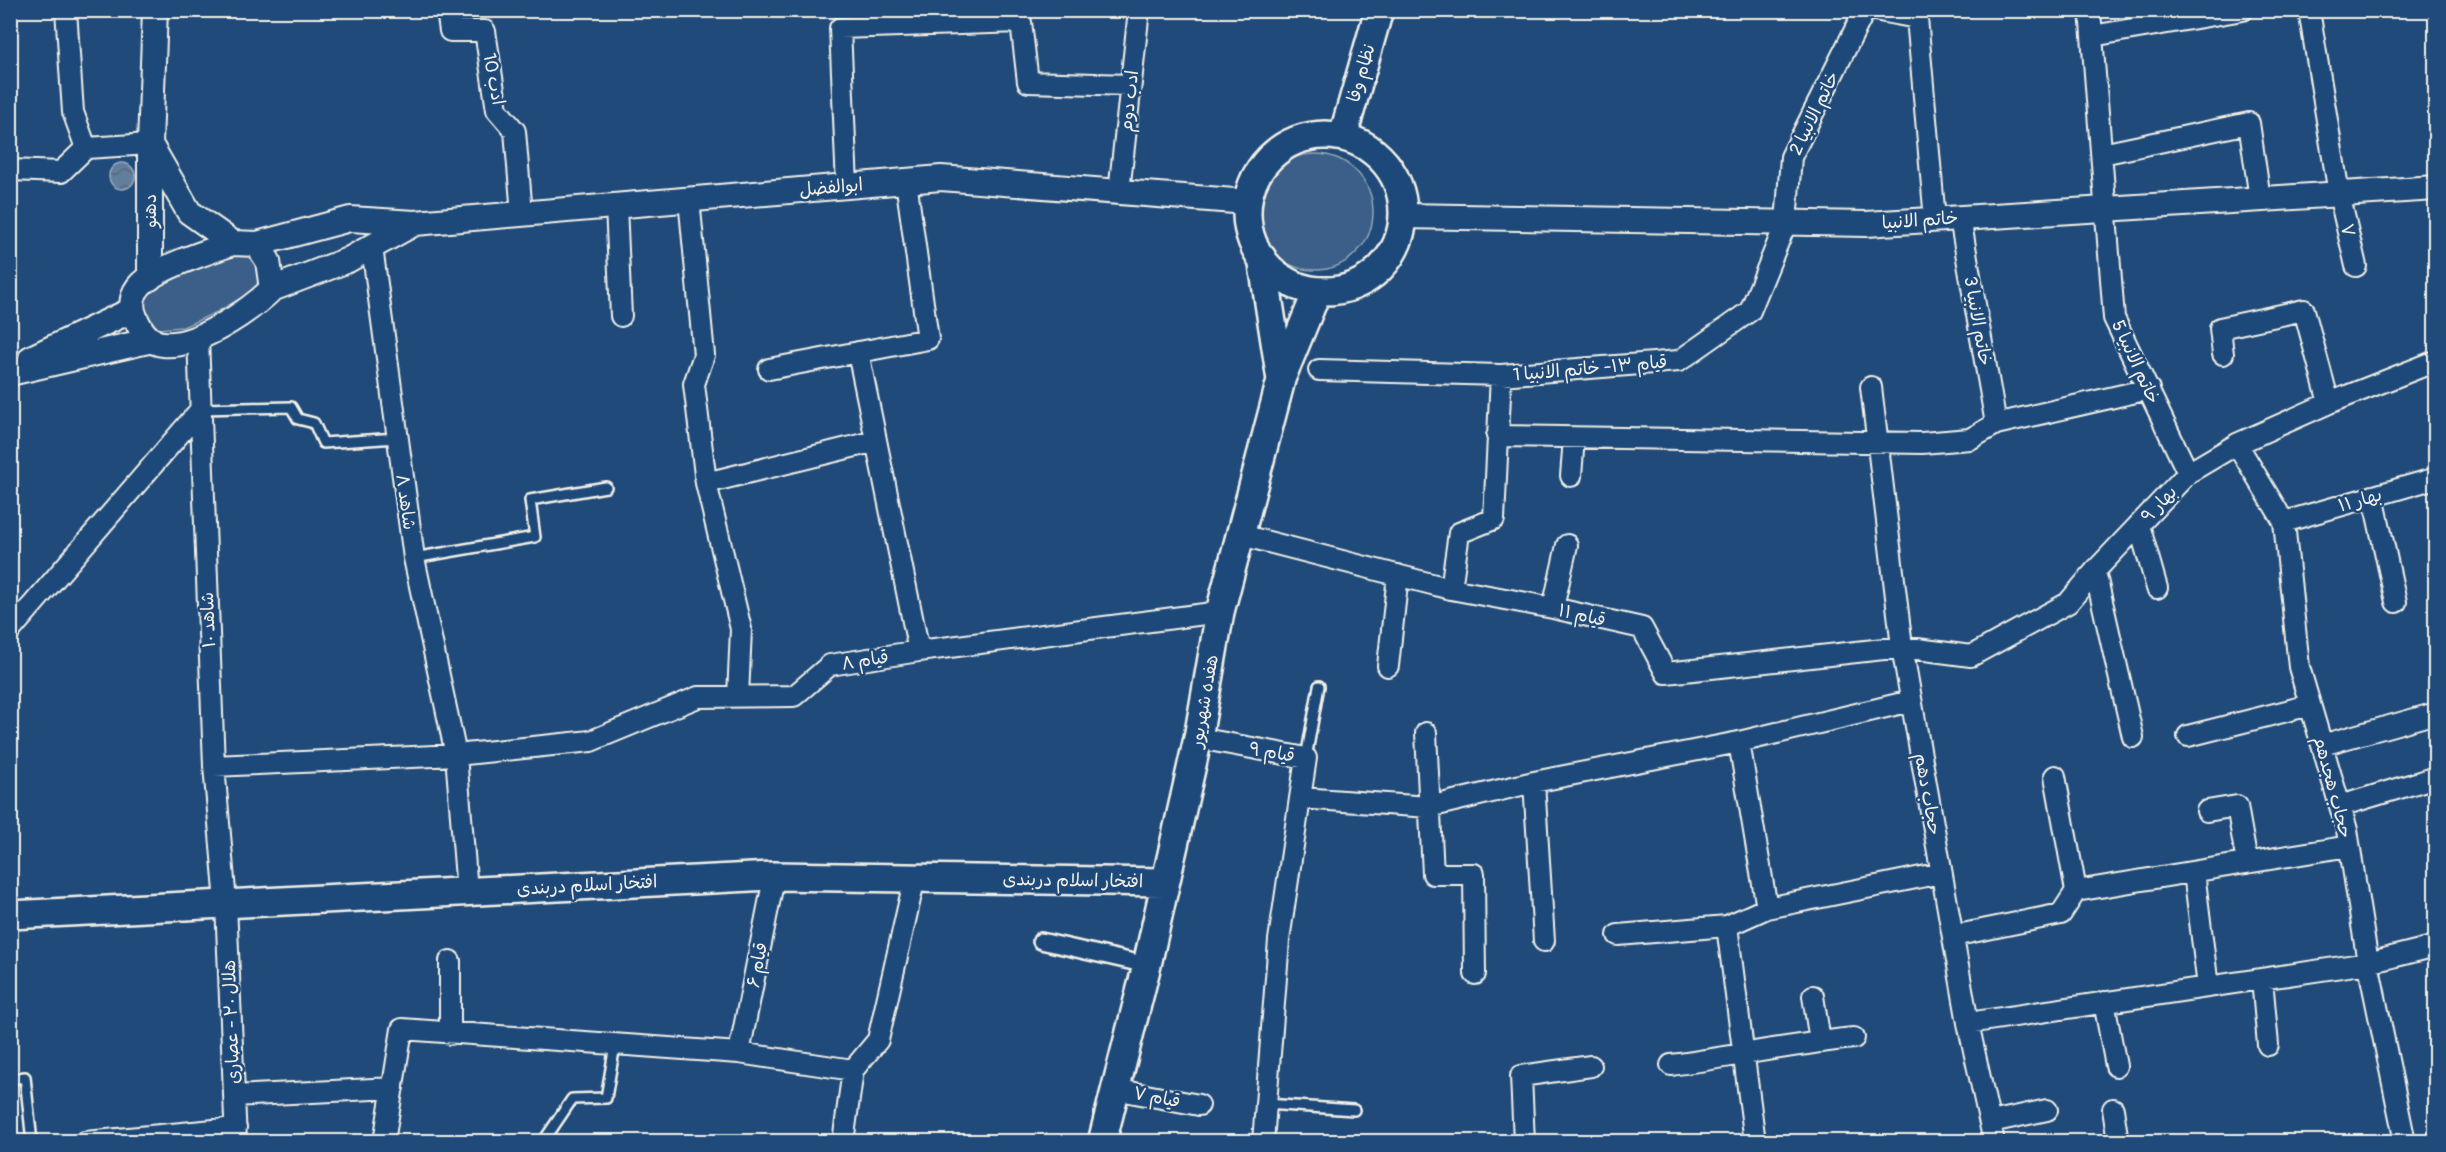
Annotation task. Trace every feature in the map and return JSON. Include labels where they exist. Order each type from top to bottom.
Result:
[{"type":"main road","name":"نظام وفا","points":[[1343,136],[1379,10]]},
{"type":"main road","points":[[1317,135],[1343,136],[1368,147],[1388,166],[1400,189],[1404,216],[1398,242],[1385,263],[1373,275],[1342,290],[1317,292],[1293,285],[1272,271],[1256,251],[1248,228],[1247,202],[1255,177],[1270,156],[1292,141],[1317,135]]},
{"type":"main road","name":"هفده شهریور","points":[[1102,1142],[1147,965],[1198,738],[1220,612],[1281,380],[1262,258]]},
{"type":"main road","points":[[1281,380],[1317,292]]},
{"type":"main road","name":"افتخار اسلام دربندی","points":[[10,915],[773,876],[1164,882]]},
{"type":"street","points":[[66,10],[73,112],[86,148]]},
{"type":"street","name":"دهنو","points":[[150,278],[150,144],[155,10]]},
{"type":"street","name":"ادب 10","points":[[447,10],[450,31],[485,31],[497,110],[514,131],[522,214]]},
{"type":"street","name":"ادب دوم","points":[[1119,192],[1139,10]]},
{"type":"street","name":"خاتم الانبیا 2","points":[[1786,222],[1791,157],[1865,10]]},
{"type":"street","points":[[1874,10],[1917,18],[1935,219]]},
{"type":"street","name":"خاتم الانبیا 5","points":[[2090,10],[2114,318],[2188,473]]},
{"type":"street","points":[[2092,36],[2243,10]]},
{"type":"street","name":"۷","points":[[2309,10],[2339,194],[2356,266]]},
{"type":"street","points":[[847,186],[840,28],[890,18],[1028,16],[1028,82],[1130,86]]},
{"type":"street","points":[[2102,154],[2249,123],[2260,199]]},
{"type":"street","points":[[10,171],[61,172],[86,148],[150,144]]},
{"type":"street","name":"دهنو","points":[[150,144],[189,212],[233,243]]},
{"type":"street","name":"ابوالفضل","points":[[233,243],[257,244],[350,219],[415,223],[941,178],[1247,202]]},
{"type":"street","points":[[769,369],[928,339],[906,181]]},
{"type":"street","name":"خاتم الانبیا","points":[[1404,216],[1866,224],[2436,188]]},
{"type":"street","points":[[689,200],[705,355],[694,384],[706,483],[741,629],[738,697]]},
{"type":"street","points":[[616,206],[621,316]]},
{"type":"street","name":"خاتم الانبیا 3","points":[[1960,218],[1996,424]]},
{"type":"street","name":"قیام ۱۳- خاتم الانبیا 1","points":[[1319,370],[1501,375],[1679,361],[1750,311],[1786,222]]},
{"type":"street","points":[[233,243],[185,260],[141,284],[133,297],[132,310],[139,327],[152,340],[163,344],[198,337],[253,307],[272,289],[348,260],[415,223]]},
{"type":"street","points":[[257,244],[268,261],[272,289]]},
{"type":"street","name":"شاهد ۸","points":[[372,247],[414,558],[456,754],[467,891]]},
{"type":"street","points":[[10,368],[132,310]]},
{"type":"street","points":[[2223,354],[2220,328],[2304,310],[2330,403]]},
{"type":"street","name":"شاهد ۱۰","points":[[198,337],[214,766],[226,903]]},
{"type":"street","points":[[10,373],[152,340]]},
{"type":"street","points":[[858,352],[919,651]]},
{"type":"street","name":"بهار ۹","points":[[1902,646],[1971,656],[2068,603],[2188,473],[2237,444],[2330,403],[2436,361]]},
{"type":"street","points":[[1451,589],[1459,533],[1494,519],[1501,375]]},
{"type":"street","name":"حجاب دهم","points":[[1871,387],[1902,646],[1911,701],[1968,1023],[1993,1132]]},
{"type":"street","points":[[1497,436],[1922,443],[1970,439],[1996,424],[2149,389]]},
{"type":"street","points":[[10,631],[201,409]]},
{"type":"street","points":[[1571,476],[1574,438]]},
{"type":"street","points":[[706,483],[876,441]]},
{"type":"street","name":"حجاب هجدهم","points":[[2237,444],[2284,522],[2299,667],[2340,806],[2349,846],[2368,963],[2405,1142]]},
{"type":"street","name":"بهار ۱۱","points":[[2284,522],[2436,478]]},
{"type":"street","points":[[2373,496],[2396,602]]},
{"type":"street","points":[[2139,525],[2157,588]]},
{"type":"street","name":"قیام ۱۱","points":[[1241,535],[1451,589],[1642,628],[1666,673],[1902,646]]},
{"type":"street","points":[[1553,608],[1566,545]]},
{"type":"street","points":[[2095,572],[2133,736]]},
{"type":"street","points":[[1388,666],[1398,575]]},
{"type":"street","name":"قیام ۸","points":[[214,766],[456,754],[591,741],[698,697],[794,696],[831,665],[919,651],[1220,612]]},
{"type":"street","points":[[1301,798],[1429,807],[1534,782],[1739,742],[1911,701]]},
{"type":"street","points":[[2188,736],[2310,705]]},
{"type":"street","points":[[2322,745],[2436,713]]},
{"type":"street","points":[[1426,733],[1433,874],[1474,874],[1475,974]]},
{"type":"street","name":"قیام ۹","points":[[1198,738],[1306,758],[1279,939],[1263,1142]]},
{"type":"street","points":[[1739,742],[1767,908]]},
{"type":"street","points":[[1953,936],[2061,914],[2076,891],[2055,776]]},
{"type":"street","points":[[2340,806],[2435,778]]},
{"type":"street","points":[[1534,782],[1544,941]]},
{"type":"street","points":[[2206,811],[2237,806],[2247,863]]},
{"type":"street","points":[[2076,891],[2349,846]]},
{"type":"street","points":[[2193,872],[2208,987]]},
{"type":"street","points":[[1617,935],[1727,926],[1767,908],[1941,873]]},
{"type":"street","name":"قیام ۶","points":[[739,1053],[773,876]]},
{"type":"street","points":[[843,1142],[853,1070],[879,1040],[915,877]]},
{"type":"street","name":"هلال ۲۰ - عصاری","points":[[226,903],[236,1135]]},
{"type":"street","points":[[1727,926],[1755,1142]]},
{"type":"street","points":[[1041,941],[1147,965]]},
{"type":"street","points":[[1968,1023],[2368,963],[2436,946]]},
{"type":"street","points":[[450,961],[450,1034]]},
{"type":"street","points":[[2262,979],[2268,1045]]},
{"type":"street","points":[[1813,996],[1820,1041]]},
{"type":"street","points":[[2104,1002],[2116,1066]]},
{"type":"street","points":[[384,1142],[402,1029],[739,1053],[853,1070]]},
{"type":"street","points":[[1671,1065],[1743,1056],[1820,1041],[1854,1038]]},
{"type":"street","points":[[1524,1142],[1521,1076],[1591,1066]]},
{"type":"street","points":[[234,1096],[393,1088]]},
{"type":"street","name":"قیام ۷","points":[[1114,1089],[1199,1105]]},
{"type":"street","points":[[2114,1109],[2118,1142]]},
{"type":"street","points":[[1993,1132],[2047,1110]]},
{"type":"street","points":[[85,1142],[236,1135]]},
{"type":"lane","points":[[201,409],[291,407],[297,419],[314,423],[323,443],[398,438]]},
{"type":"lane","points":[[414,558],[535,537],[530,500],[606,487]]},
{"type":"lane","points":[[1306,758],[1319,686]]},
{"type":"lane","points":[[543,1142],[572,1099],[606,1098],[615,1045]]},
{"type":"lane","points":[[10,1079],[25,1077],[32,1142]]},
{"type":"lane","points":[[1266,1104],[1354,1110]]},
{"type":"shaded area","points":[[1315,154],[1337,158],[1356,171],[1369,190],[1373,212],[1369,234],[1356,253],[1337,266],[1315,270],[1293,266],[1274,253],[1261,234],[1257,212],[1261,190],[1274,171],[1293,158]]},
{"type":"shaded area","points":[[251,251],[262,270],[255,290],[217,312],[183,327],[157,329],[147,319],[140,298],[146,289],[212,256]]},
{"type":"water","points":[[122,163],[131,167],[135,176],[131,185],[122,189],[113,185],[109,176],[113,167]]}]
